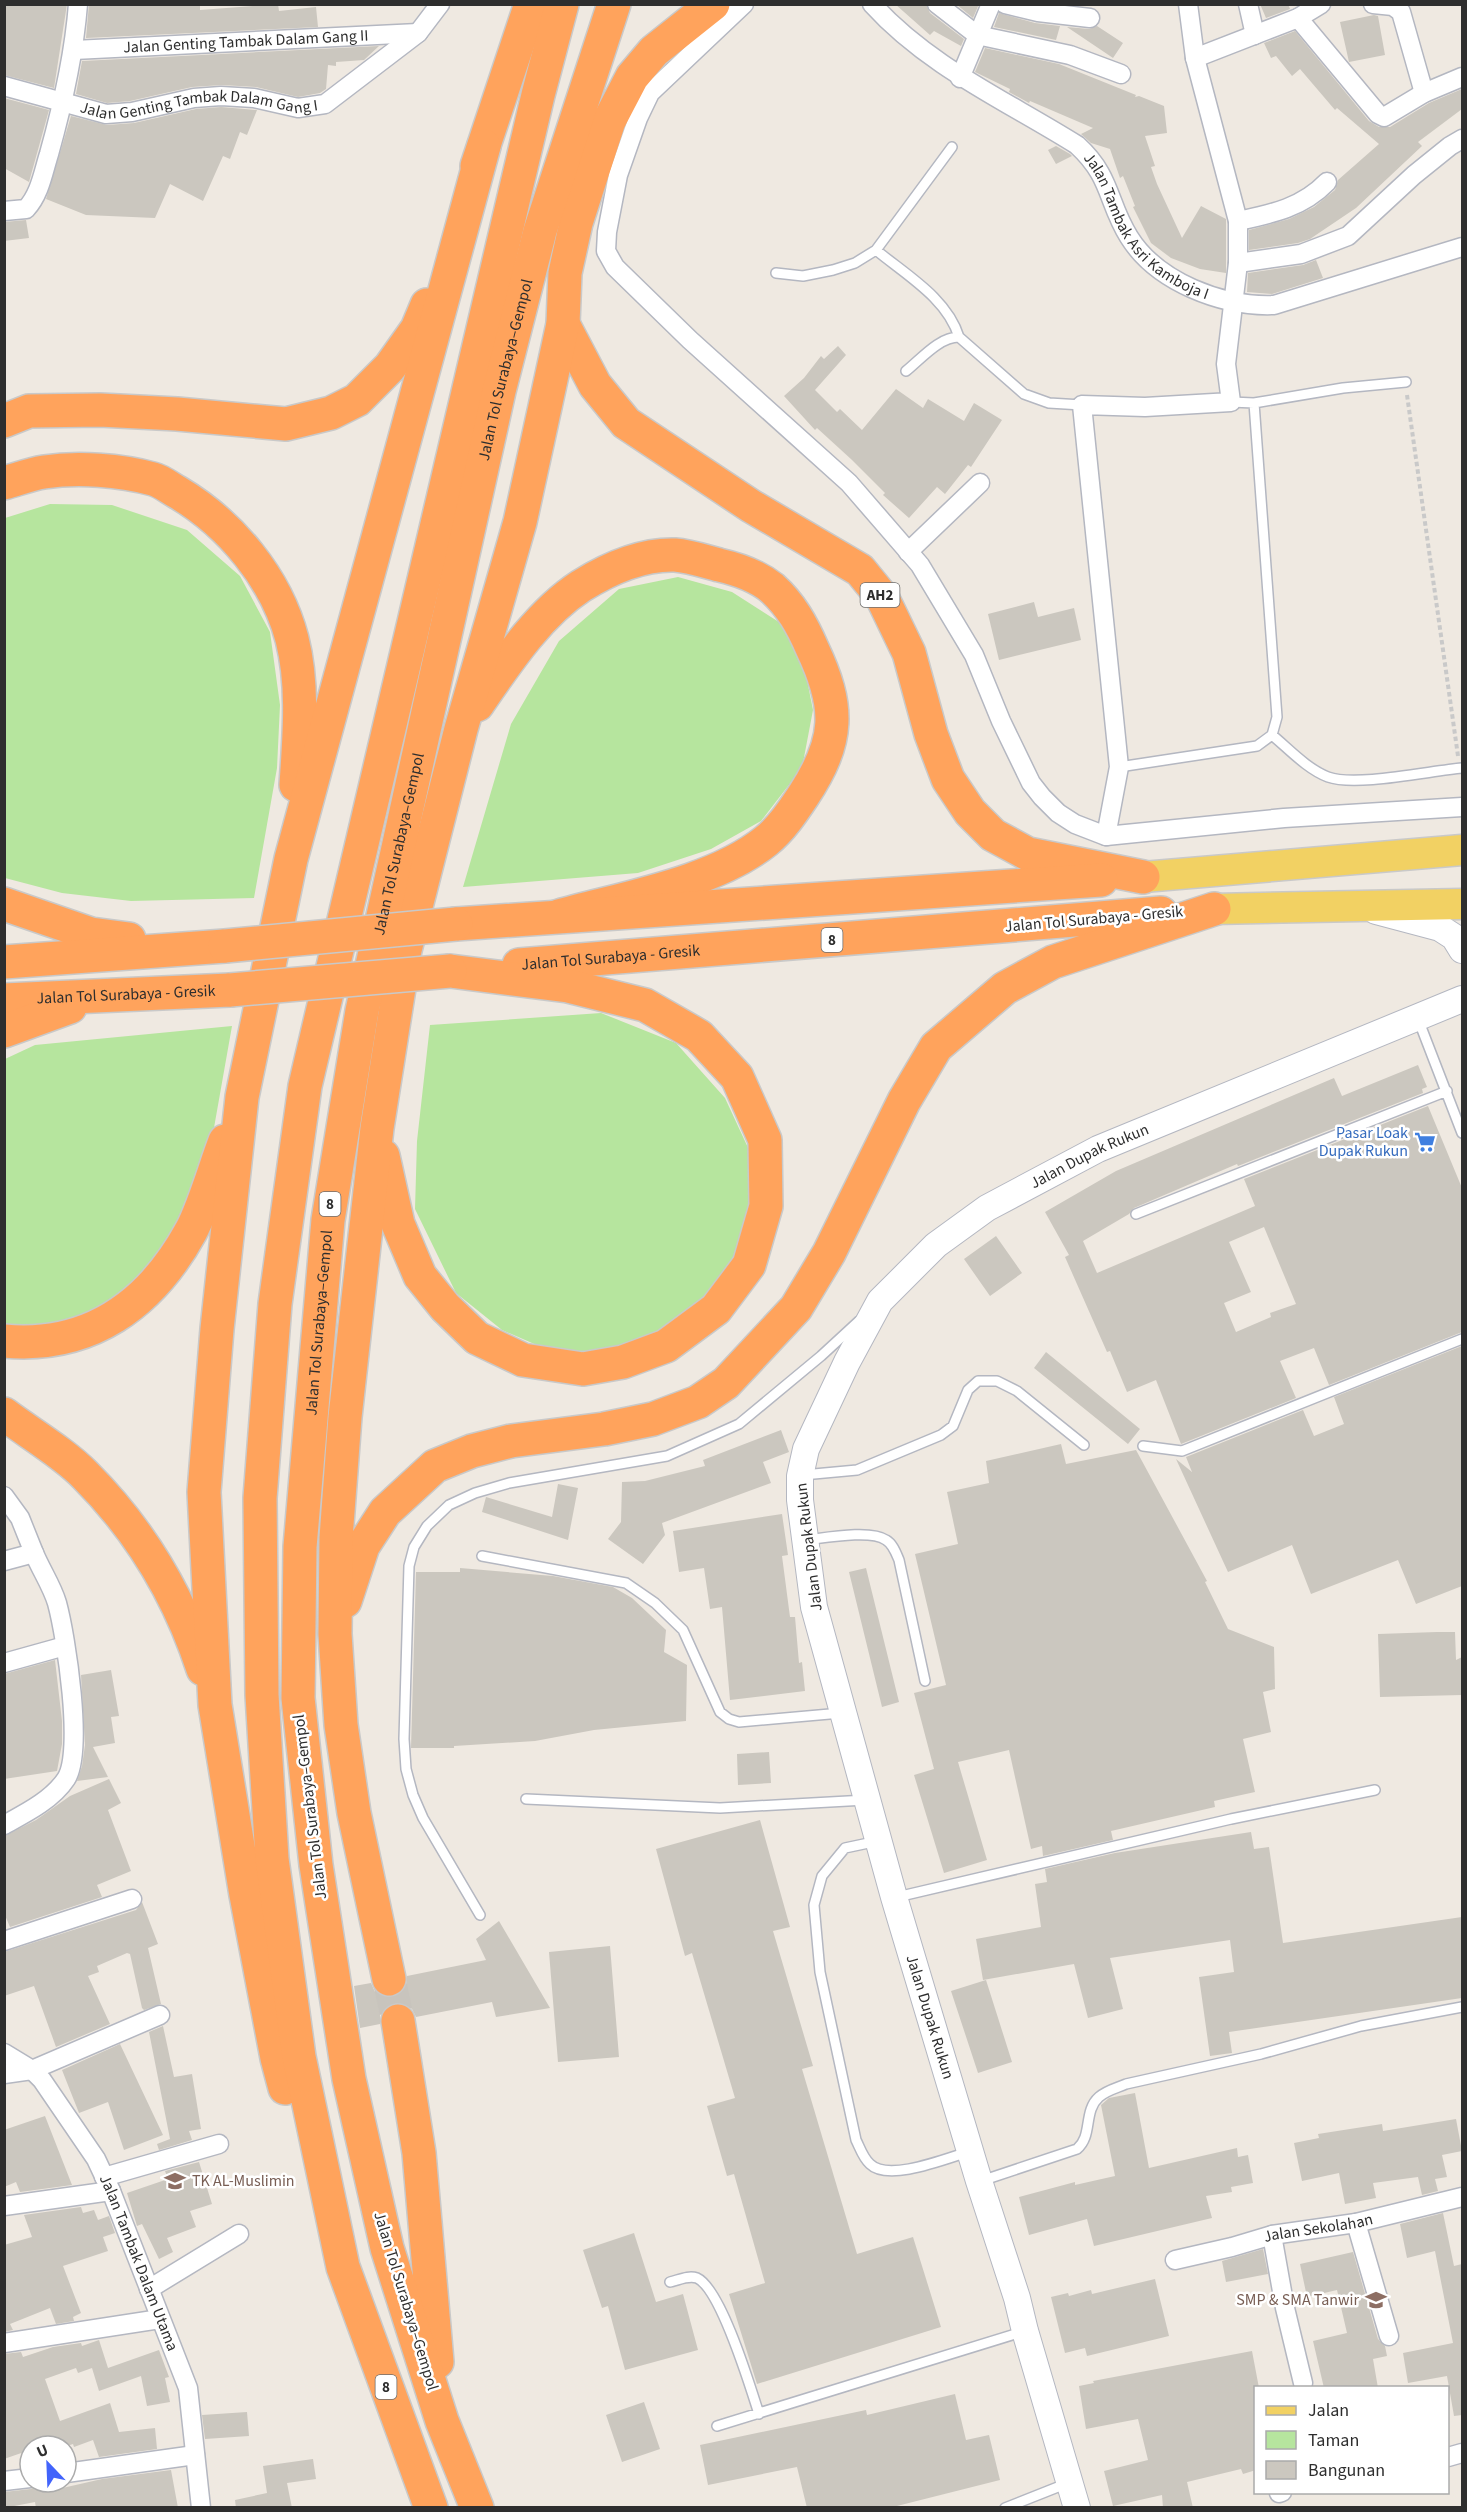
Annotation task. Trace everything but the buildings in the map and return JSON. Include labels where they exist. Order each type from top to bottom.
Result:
[{"type":"highway","points":[[4,420],[29,411],[100,410],[286,424],[331,412],[357,400],[390,367],[417,329],[484,146],[531,4]]},
{"type":"highway","name":"Jalan Tol Surabaya–Gempol","points":[[431,2508],[343,2266],[299,2056],[272,1859],[262,1695],[260,1498],[276,1304],[305,1086],[533,118],[562,4]]},
{"type":"highway","name":"Jalan Tol Surabaya–Gempol","points":[[477,2508],[442,2421],[387,2248],[349,2079],[315,1865],[298,1698],[301,1536],[328,1220],[362,1011],[505,368],[540,231],[614,4]]},
{"type":"highway","points":[[389,1979],[352,1802],[340,1725],[335,1634],[336,1538],[345,1417],[377,1128],[405,950],[461,729],[520,522],[563,324],[565,273],[576,223],[609,121],[632,77],[654,51],[713,4]]},
{"type":"highway","points":[[343,2266],[303,2155],[277,2058],[246,1895],[215,1704],[204,1492],[217,1329],[242,1096],[291,859],[484,146]]},
{"type":"highway","name":"AH2","points":[[563,324],[595,385],[626,423],[751,506],[860,570],[882,597],[909,653],[931,734],[948,779],[970,812],[993,835],[1028,854],[1143,877]]},
{"type":"highway","points":[[4,483],[45,472],[102,470],[155,479],[202,506],[240,543],[270,584],[292,639],[300,730],[291,859]]},
{"type":"highway","points":[[461,729],[505,664],[550,612],[580,587],[611,570],[641,559],[673,555],[743,571],[771,588],[797,616],[826,676],[833,708],[831,735],[819,772],[791,814],[766,841],[724,867],[689,880],[559,916]]},
{"type":"highway","points":[[4,962],[214,947],[559,916],[1143,877]]},
{"type":"highway","points":[[4,904],[90,934],[214,947]]},
{"type":"highway","points":[[335,1634],[363,1546],[385,1512],[435,1466],[472,1451],[511,1441],[604,1429],[653,1419],[698,1402],[726,1383],[796,1308],[830,1252],[904,1101],[936,1047],[1005,988],[1053,962],[1214,909]]},
{"type":"highway","name":"Jalan Tol Surabaya - Gresik","points":[[4,1000],[230,990],[1214,909]]},
{"type":"highway","points":[[377,1128],[398,1224],[420,1276],[445,1307],[477,1338],[522,1360],[583,1368],[623,1362],[666,1346],[716,1309],[749,1265],[766,1206],[765,1140],[737,1077],[699,1036],[645,1005],[568,986],[450,971]]},
{"type":"highway","points":[[4,1031],[103,995]]},
{"type":"highway","points":[[4,1341],[24,1343],[77,1335],[102,1324],[131,1306],[158,1282],[192,1230],[242,1096]]},
{"type":"highway","points":[[4,1414],[84,1473],[140,1538],[171,1588],[195,1645],[215,1704]]},
{"type":"highway","points":[[398,2020],[419,2153],[442,2421]]},
{"type":"main road","points":[[1143,877],[1462,850]]},
{"type":"main road","points":[[1214,909],[1350,904],[1462,904]]},
{"type":"main road","points":[[1350,904],[1440,928],[1454,937],[1462,950]]},
{"type":"main road","name":"Jalan Dupak Rukun","points":[[1077,2508],[1017,2298],[979,2181],[894,1897],[814,1607],[800,1500],[800,1476],[806,1449],[847,1362],[880,1301],[936,1245],[987,1208],[1098,1149],[1418,1017],[1459,996]]},
{"type":"street","points":[[4,211],[26,209],[33,201],[63,103],[69,65],[74,50],[78,4]]},
{"type":"street","name":"Jalan Genting Tambak Dalam Gang I","points":[[4,86],[106,114],[132,112],[194,98],[220,96],[254,98],[298,108],[325,104],[418,33],[440,4]]},
{"type":"street","points":[[744,4],[650,93],[638,118],[618,175],[607,232],[606,251],[615,267],[690,340],[849,483],[920,565],[974,655],[1001,721],[1031,783],[1058,813],[1075,824],[1106,836],[1284,818],[1462,807]]},
{"type":"street","name":"Jalan Tambak Asri Kamboja I","points":[[872,4],[885,18],[960,78],[1044,124],[1077,145],[1092,159],[1103,175],[1128,236],[1145,260],[1166,277],[1233,302],[1252,306],[1274,305],[1462,247]]},
{"type":"street","points":[[937,4],[977,34],[1070,55],[1121,74]]},
{"type":"street","points":[[960,78],[991,4]]},
{"type":"street","points":[[1005,4],[1038,12],[1090,18]]},
{"type":"street","points":[[1106,836],[1119,767],[1082,405],[1145,407],[1231,402],[1226,364],[1238,263],[1238,221],[1195,57],[1188,4]]},
{"type":"street","points":[[1248,4],[1256,34]]},
{"type":"street","points":[[1195,57],[1298,18],[1322,4]]},
{"type":"street","points":[[1372,4],[1393,6],[1401,12],[1424,93]]},
{"type":"street","points":[[1298,18],[1378,114],[1384,117],[1424,93],[1462,77]]},
{"type":"street","name":"Jalan Genting Tambak Dalam Gang II","points":[[74,50],[418,33]]},
{"type":"street","points":[[1238,263],[1301,254],[1348,236],[1414,175],[1462,139]]},
{"type":"street","points":[[1238,221],[1299,204],[1316,194],[1327,182]]},
{"type":"street","points":[[908,552],[980,483]]},
{"type":"street","points":[[4,1496],[20,1518],[56,1602],[65,1646],[74,1745],[68,1777],[55,1793],[4,1825]]},
{"type":"street","points":[[4,1561],[34,1553]]},
{"type":"street","points":[[4,1663],[65,1646]]},
{"type":"street","points":[[4,1941],[132,1899]]},
{"type":"street","points":[[4,2074],[32,2070],[160,2014]]},
{"type":"street","name":"Jalan Tambak Dalam Utama","points":[[4,2053],[32,2070],[42,2080],[89,2149],[108,2184],[190,2397],[201,2508]]},
{"type":"street","points":[[4,2206],[108,2184],[219,2144]]},
{"type":"street","name":"Jalan Sekolahan","points":[[1175,2260],[1272,2235],[1356,2223],[1462,2197]]},
{"type":"street","points":[[1356,2223],[1389,2336]]},
{"type":"street","points":[[149,2289],[239,2234]]},
{"type":"street","points":[[1272,2235],[1285,2308],[1303,2383]]},
{"type":"street","points":[[4,2343],[160,2319]]},
{"type":"street","points":[[78,2471],[195,2455]]},
{"type":"lane","points":[[776,273],[803,276],[833,270],[855,263],[876,250],[952,147]]},
{"type":"lane","points":[[876,250],[945,308],[959,337],[1024,394],[1049,403],[1082,405]]},
{"type":"lane","points":[[906,371],[944,341],[951,337],[959,337]]},
{"type":"lane","points":[[1231,402],[1254,403],[1343,388],[1406,382]]},
{"type":"lane","points":[[1119,767],[1257,746],[1272,735],[1277,717],[1254,403]]},
{"type":"lane","points":[[1272,735],[1309,766],[1328,777],[1353,781],[1461,768]]},
{"type":"lane","points":[[1418,1017],[1462,1132]]},
{"type":"lane","points":[[1136,1214],[1447,1091]]},
{"type":"lane","points":[[480,1915],[423,1818],[413,1795],[406,1769],[409,1566],[414,1547],[427,1526],[449,1505],[475,1493],[509,1483],[667,1456],[739,1424],[821,1356],[880,1301]]},
{"type":"lane","points":[[1143,1446],[1182,1451],[1462,1339]]},
{"type":"lane","points":[[800,1476],[857,1470],[941,1435],[952,1426],[969,1390],[978,1381],[997,1381],[1017,1391],[1084,1445]]},
{"type":"lane","points":[[805,1540],[835,1536],[875,1536],[886,1539],[893,1547],[899,1560],[925,1681]]},
{"type":"lane","points":[[482,1556],[626,1583],[655,1603],[683,1630],[720,1712],[729,1719],[738,1722],[843,1713]]},
{"type":"lane","points":[[894,1897],[1231,1819],[1375,1790]]},
{"type":"lane","points":[[526,1799],[720,1808],[868,1800]]},
{"type":"lane","points":[[879,1841],[845,1848],[822,1876],[814,1905],[820,1972],[856,2140],[870,2165],[881,2171],[894,2171],[970,2151]]},
{"type":"lane","points":[[979,2181],[1077,2149],[1083,2144],[1094,2103],[1109,2091],[1126,2084],[1261,2054],[1361,2026],[1462,2007]]},
{"type":"lane","points":[[670,2282],[689,2276],[696,2278],[711,2290],[744,2367],[759,2414]]},
{"type":"lane","points":[[717,2426],[1025,2331]]},
{"type":"lane","points":[[1005,2508],[1070,2483]]},
{"type":"path","points":[[1406,382],[1461,768]]},
{"type":"green space","points":[[50,504],[112,505],[187,530],[240,576],[270,632],[280,705],[277,768],[254,898],[131,901],[62,893],[5,878],[5,518]]},
{"type":"green space","points":[[678,577],[732,592],[782,624],[803,660],[813,710],[802,768],[761,821],[711,849],[638,873],[463,887],[511,724],[559,641],[619,589]]},
{"type":"green space","points":[[601,1013],[676,1043],[725,1098],[750,1152],[756,1206],[742,1263],[659,1339],[607,1355],[548,1350],[502,1330],[456,1293],[415,1209],[417,1141],[430,1025]]},
{"type":"green space","points":[[232,1026],[212,1139],[184,1231],[150,1279],[56,1330],[5,1327],[5,1059],[35,1045]]},
{"type":"tunnel","points":[[389,1979],[398,2021]]},
{"type":"place","name":"Pasar Loak Dupak Rukun","points":[[1425,1142]]},
{"type":"place","name":"TK AL-Muslimin","points":[[175,2181]]},
{"type":"place","name":"SMP & SMA Tanwir","points":[[1376,2300]]}]
